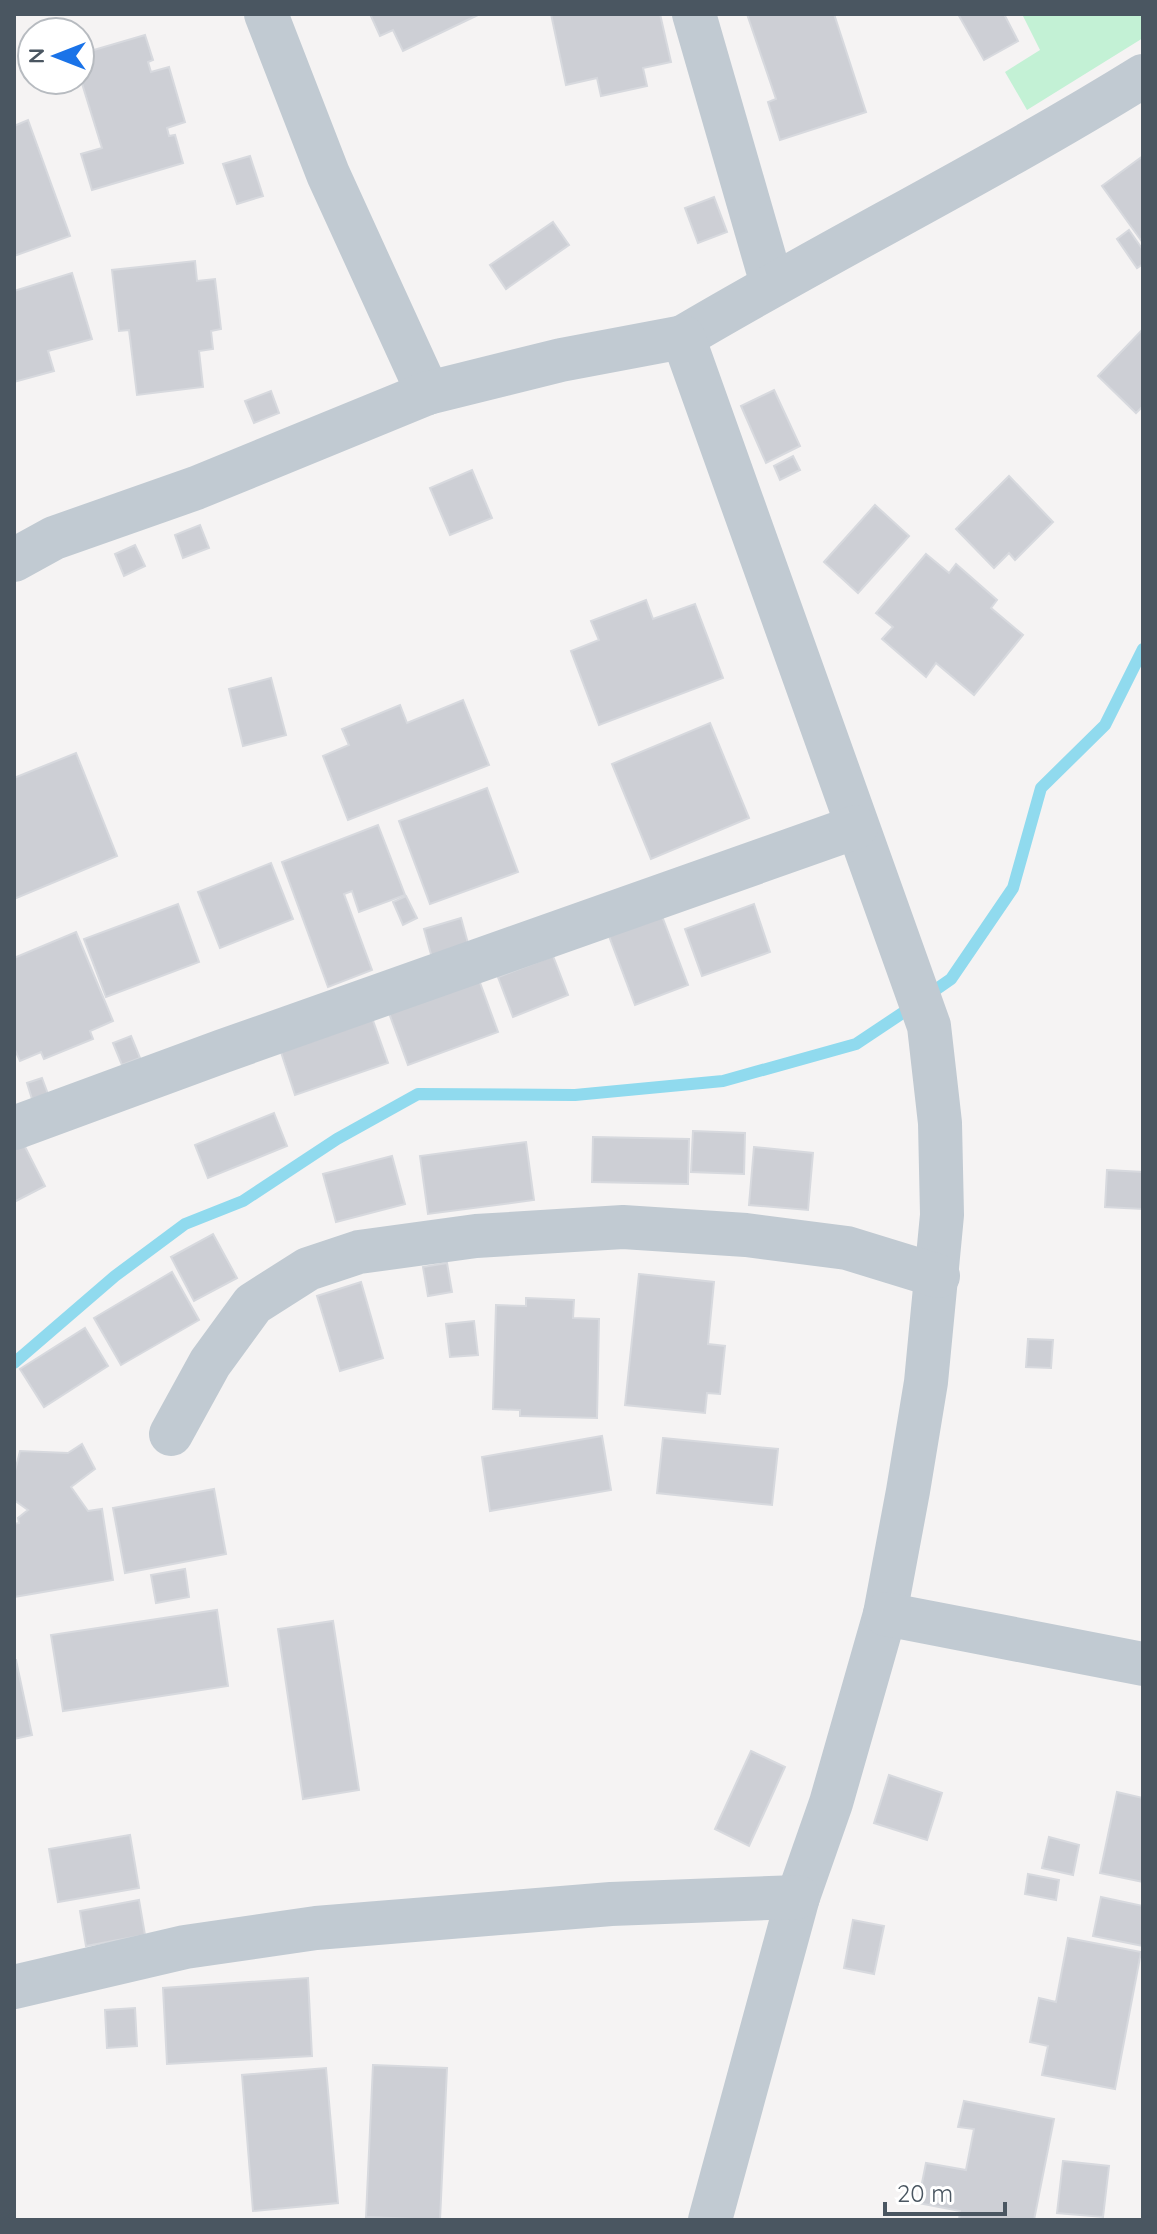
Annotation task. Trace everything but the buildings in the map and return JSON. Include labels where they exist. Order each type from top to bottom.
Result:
[{"type":"street","points":[[266,14],[328,174],[428,393]]},
{"type":"street","points":[[694,14],[772,284]]},
{"type":"street","points":[[14,560],[54,538],[196,488],[428,393],[561,360],[683,337],[772,284],[1059,128],[1143,76]]},
{"type":"street","points":[[683,337],[929,1026],[940,1123],[942,1215],[923,1398],[885,1614],[831,1803],[798,1897],[710,2220]]},
{"type":"street","points":[[14,1128],[856,827]]},
{"type":"street","points":[[171,1434],[210,1363],[253,1304],[308,1269],[359,1252],[476,1236],[623,1227],[746,1235],[847,1248],[938,1276]]},
{"type":"street","points":[[885,1614],[1143,1664]]},
{"type":"street","points":[[14,1987],[185,1947],[316,1928],[611,1904],[798,1897]]},
{"type":"green space","points":[[1022,14],[1143,14],[1143,38],[1027,110],[1005,72],[1040,50]]},
{"type":"waterway","points":[[928,995],[951,979],[1013,888],[1041,788],[1105,725],[1143,649]]},
{"type":"waterway","points":[[14,1363],[115,1276],[185,1224],[243,1201],[337,1139],[418,1094],[575,1095],[723,1081],[856,1044],[913,1006]]}]
